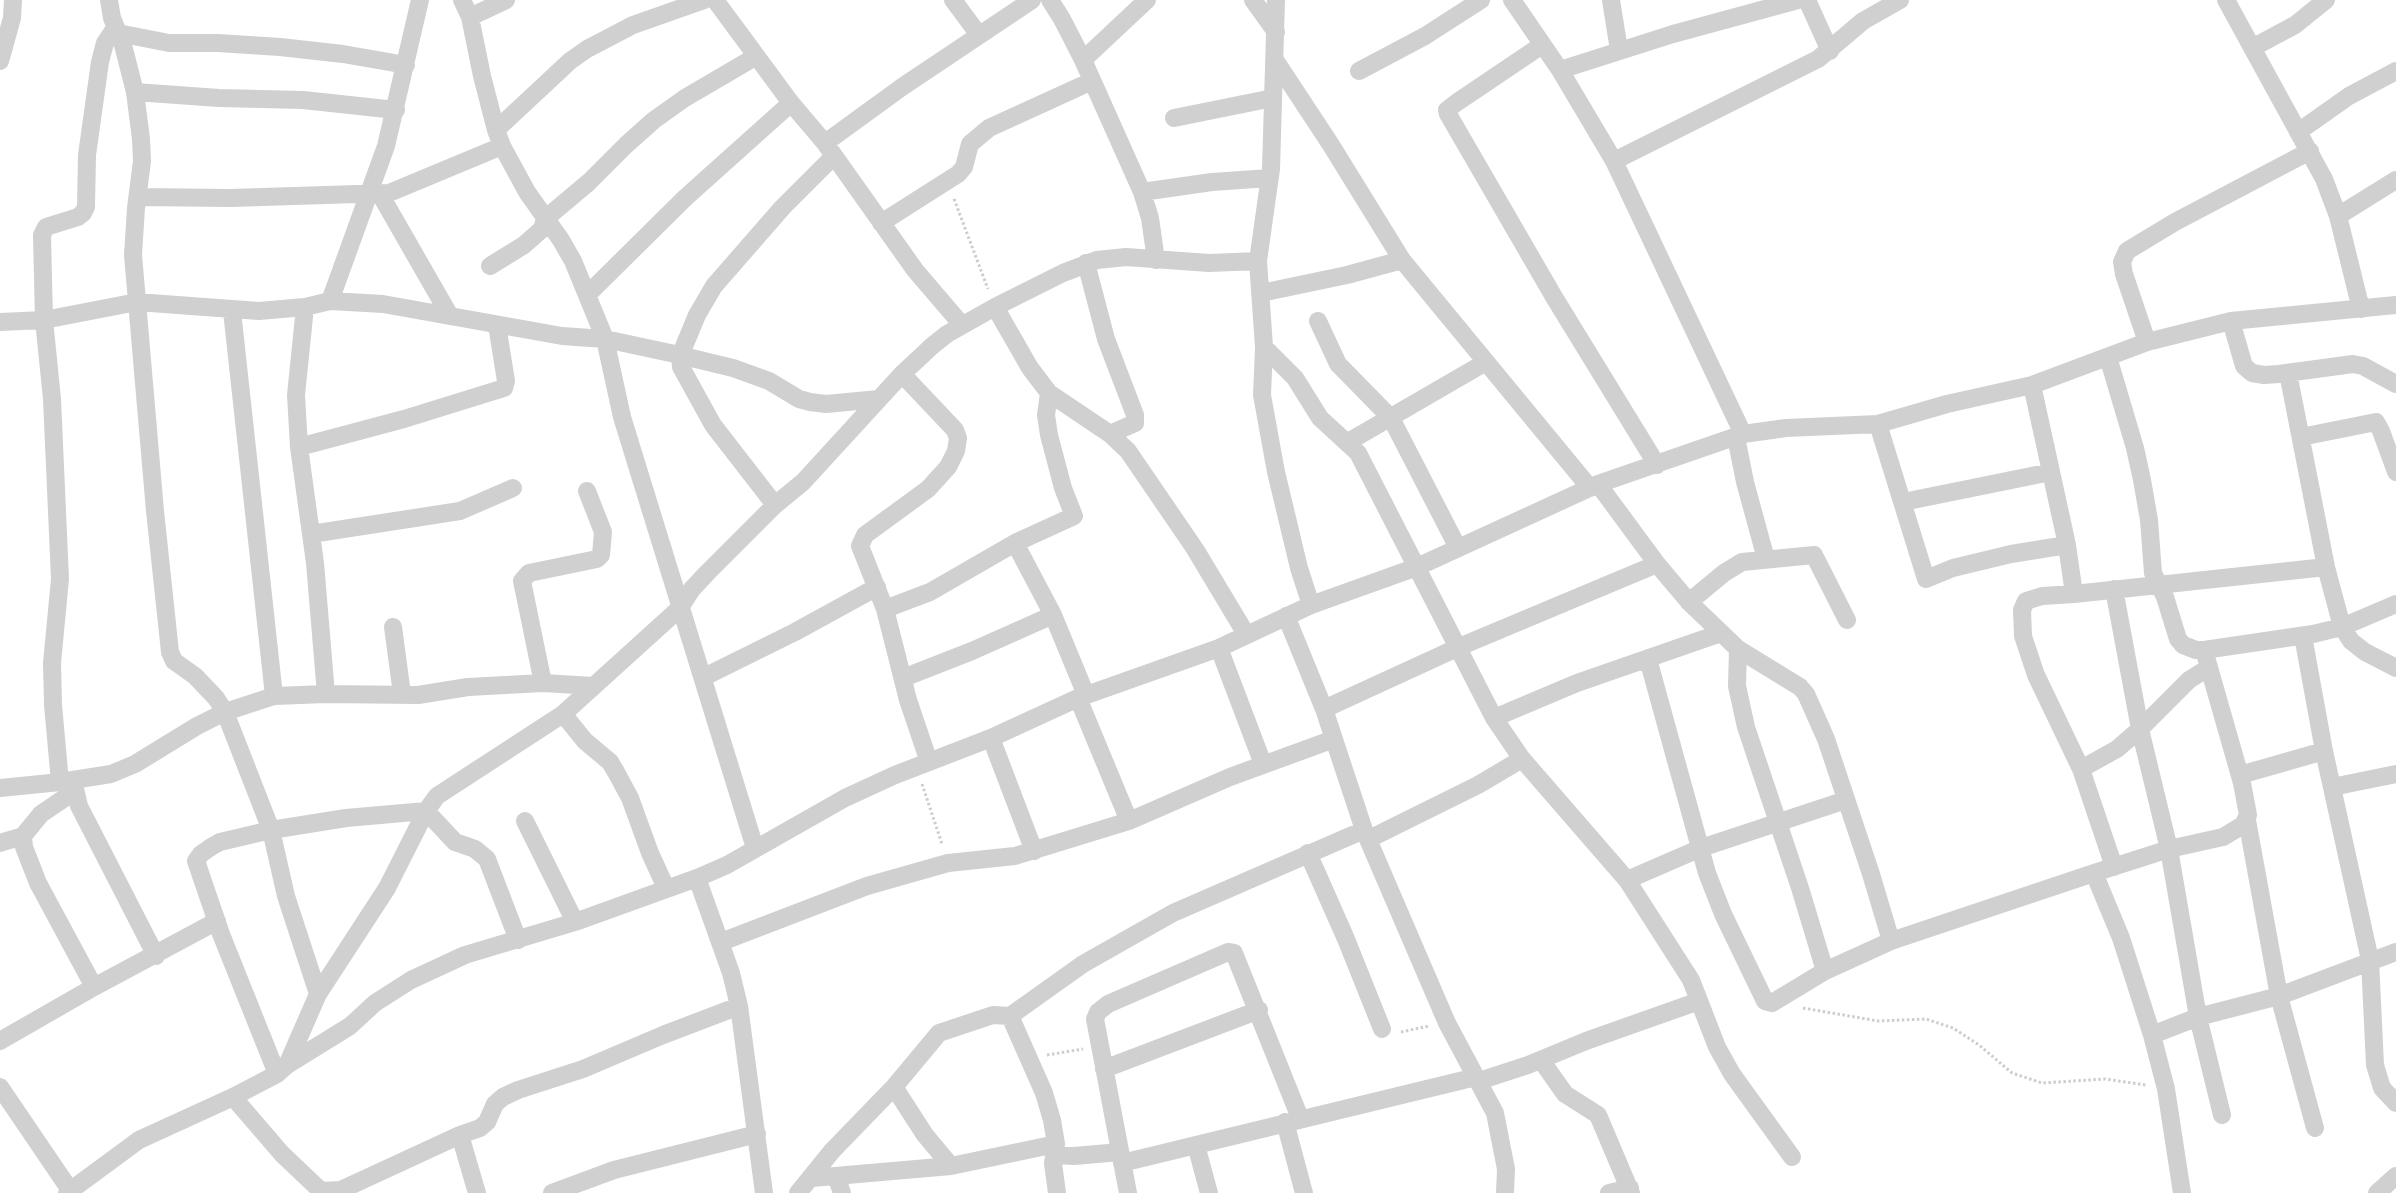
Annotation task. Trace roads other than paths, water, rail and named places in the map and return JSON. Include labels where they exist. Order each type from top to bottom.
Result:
[{"type":"street","points":[[0,61],[12,18],[13,0]]},
{"type":"street","points":[[109,0],[135,92],[141,154],[133,241],[158,547],[170,652],[174,661],[195,676],[216,698],[225,712],[271,830],[286,896],[318,994]]},
{"type":"street","points":[[330,301],[375,194],[420,0]]},
{"type":"street","points":[[462,0],[470,17],[499,138],[519,178],[561,240],[588,294],[605,339],[622,417],[654,513],[680,608],[704,677],[755,848]]},
{"type":"street","points":[[470,17],[506,0]]},
{"type":"street","points":[[138,197],[231,198],[375,194],[398,190],[499,138],[570,61],[587,49],[633,26],[704,0]]},
{"type":"street","points":[[715,0],[755,57],[830,150],[915,270],[962,325]]},
{"type":"street","points":[[953,0],[979,35]]},
{"type":"street","points":[[775,505],[713,425],[680,367],[680,356],[697,314],[714,286],[830,150],[979,35],[1032,0]]},
{"type":"street","points":[[1050,0],[1062,18],[1142,192],[1150,218],[1156,260]]},
{"type":"street","points":[[1082,60],[1147,0]]},
{"type":"street","points":[[1253,0],[1276,32]]},
{"type":"street","points":[[1276,0],[1270,178],[1258,261],[1264,347],[1262,395],[1267,428],[1288,524],[1311,605]]},
{"type":"street","points":[[1359,71],[1426,36],[1481,0]]},
{"type":"street","points":[[1512,0],[1560,70],[1614,161],[1740,436],[1745,482],[1766,559]]},
{"type":"street","points":[[1611,0],[1619,50]]},
{"type":"street","points":[[1560,70],[1619,50],[1798,0]]},
{"type":"street","points":[[1807,0],[1830,51]]},
{"type":"street","points":[[1614,161],[1773,83],[1830,51],[1863,21],[1900,0]]},
{"type":"street","points":[[2226,0],[2324,179],[2338,216],[2361,309]]},
{"type":"street","points":[[2252,48],[2295,25],[2326,0]]},
{"type":"street","points":[[116,30],[169,43],[218,43],[280,47],[343,54],[406,66]]},
{"type":"street","points":[[116,30],[105,43],[100,62],[87,155],[86,207],[78,217],[46,227],[42,235],[44,320],[52,399],[60,579],[52,663],[53,705],[69,784],[93,836],[156,956]]},
{"type":"street","points":[[1542,45],[1456,103],[1447,110],[1448,114],[1554,297],[1657,465]]},
{"type":"street","points":[[490,266],[524,244],[542,229],[545,219],[589,182],[654,120],[701,88],[755,57]]},
{"type":"street","points":[[1275,60],[1331,145],[1402,260],[1486,362],[1594,486],[1689,602],[1738,649],[1800,687],[1806,694],[1826,739],[1891,941]]},
{"type":"street","points":[[2298,132],[2350,96],[2396,71]]},
{"type":"street","points":[[880,223],[948,182],[962,170],[970,144],[988,128],[1092,81]]},
{"type":"street","points":[[135,92],[218,98],[303,100],[396,110]]},
{"type":"street","points":[[1174,118],[1273,98]]},
{"type":"street","points":[[588,294],[692,192],[791,103]]},
{"type":"street","points":[[2147,342],[2124,274],[2122,262],[2127,251],[2174,222],[2310,152]]},
{"type":"street","points":[[1142,192],[1212,182],[1270,178]]},
{"type":"street","points":[[2338,216],[2396,180]]},
{"type":"street","points":[[375,194],[450,316]]},
{"type":"street","points":[[282,1069],[318,994],[387,888],[426,810],[437,796],[563,714],[680,608],[692,589],[708,572],[775,505],[803,482],[902,374],[932,346],[962,325],[1086,264],[1126,258],[1224,263],[1258,261]]},
{"type":"street","points":[[1260,293],[1346,275],[1402,260]]},
{"type":"street","points":[[1086,264],[1106,339],[1136,420],[1134,423],[1110,434]]},
{"type":"street","points":[[0,322],[44,320],[137,302],[232,311],[305,307],[330,301],[383,304],[562,336],[605,339],[733,368],[770,381],[799,399],[810,402],[826,404],[879,399]]},
{"type":"street","points":[[0,1087],[68,1192],[139,1140],[233,1097],[350,1026],[375,1003],[411,980],[465,954],[574,922],[697,878],[727,865],[845,798],[922,764],[991,738],[1082,696],[1219,648],[1311,605],[1417,567],[1594,486],[1740,436],[1794,427],[1878,424],[1947,404],[2032,385],[2147,342],[2231,321],[2396,306]]},
{"type":"street","points":[[305,307],[296,396],[299,447],[326,694]]},
{"type":"street","points":[[994,308],[1030,368],[1049,393],[1110,434],[1128,451],[1195,549],[1246,634]]},
{"type":"street","points":[[232,311],[274,696]]},
{"type":"street","points":[[1318,321],[1338,364],[1391,418],[1458,548]]},
{"type":"street","points":[[2231,321],[2247,371],[2264,375],[2353,364],[2363,366],[2396,384]]},
{"type":"street","points":[[299,447],[504,388],[506,381],[497,324]]},
{"type":"street","points":[[1264,347],[1295,378],[1320,418],[1358,453],[1494,718],[1522,759],[1627,880],[1691,980],[1717,1047],[1732,1074],[1792,1157]]},
{"type":"street","points":[[2108,357],[2135,448],[2149,520],[2152,566],[2180,642],[2191,648],[2204,650],[2303,636],[2342,627],[2396,604]]},
{"type":"street","points":[[1348,442],[1486,362]]},
{"type":"street","points":[[2288,373],[2326,567],[2342,627],[2346,636],[2358,647],[2396,668]]},
{"type":"street","points":[[902,374],[953,428],[958,442],[948,467],[928,489],[862,539],[861,550],[885,609],[922,764]]},
{"type":"street","points":[[2032,385],[2066,545],[2074,594]]},
{"type":"street","points":[[885,609],[930,592],[1015,543],[1074,515],[1049,435],[1046,415],[1049,393]]},
{"type":"street","points":[[2301,437],[2376,422],[2382,431],[2396,472]]},
{"type":"street","points":[[1878,424],[1926,579],[1952,568],[2066,545]]},
{"type":"street","points":[[1903,502],[2051,472]]},
{"type":"street","points":[[310,534],[460,511],[513,488]]},
{"type":"street","points":[[542,683],[522,581],[529,573],[597,559],[601,555],[603,532],[587,491]]},
{"type":"street","points":[[1015,543],[1053,615],[1129,821]]},
{"type":"street","points":[[1689,602],[1734,565],[1747,560],[1814,555],[1847,620]]},
{"type":"street","points":[[1324,709],[1459,647],[1657,564]]},
{"type":"street","points":[[2114,867],[2081,769],[2031,662],[2021,621],[2022,610],[2026,601],[2042,596],[2326,567]]},
{"type":"street","points":[[704,677],[795,632],[877,587]]},
{"type":"street","points":[[2114,589],[2140,729],[2169,849],[2198,1017],[2222,1115]]},
{"type":"street","points":[[903,678],[981,647],[1053,615]]},
{"type":"street","points":[[1286,616],[1324,709],[1366,834],[1447,1023],[1495,1113],[1506,1169],[1505,1193]]},
{"type":"street","points":[[392,627],[402,694]]},
{"type":"street","points":[[1494,718],[1577,683],[1720,633]]},
{"type":"street","points":[[2303,636],[2324,751],[2370,960],[2375,1065],[2382,1088],[2396,1103]]},
{"type":"street","points":[[1219,648],[1263,764]]},
{"type":"street","points":[[1738,649],[1737,686],[1739,702],[1815,933],[1825,970]]},
{"type":"street","points":[[2204,650],[2240,775],[2279,996],[2315,1128]]},
{"type":"street","points":[[1648,659],[1707,873],[1729,928],[1765,1001],[1772,1003],[1825,970],[1891,941],[2169,849],[2223,836],[2243,825],[2247,820]]},
{"type":"street","points":[[2081,769],[2117,749],[2140,729],[2188,680],[2208,668]]},
{"type":"street","points":[[0,788],[69,784],[111,774],[135,764],[197,726],[225,712],[274,696],[326,694],[418,695],[468,687],[542,683],[593,686]]},
{"type":"street","points":[[563,714],[586,741],[610,762],[616,772],[630,798],[650,853],[666,888]]},
{"type":"street","points":[[991,738],[1034,851]]},
{"type":"street","points":[[721,942],[866,886],[948,864],[998,860],[1034,851],[1129,821],[1195,791],[1334,739]]},
{"type":"street","points":[[2240,775],[2324,751]]},
{"type":"street","points":[[798,1193],[843,1139],[894,1087],[939,1033],[993,1015],[1010,1016],[1083,964],[1173,913],[1308,853],[1366,834],[1478,785],[1522,759]]},
{"type":"street","points":[[2332,787],[2396,774]]},
{"type":"street","points":[[0,843],[23,836],[69,784]]},
{"type":"street","points":[[1627,880],[1701,848],[1846,800]]},
{"type":"street","points":[[282,1069],[217,922],[196,862],[201,854],[220,842],[271,830],[346,818],[426,810]]},
{"type":"street","points":[[426,810],[455,842],[475,849],[487,859],[518,940]]},
{"type":"street","points":[[525,821],[574,922]]},
{"type":"street","points":[[23,836],[24,846],[38,883],[94,987]]},
{"type":"street","points":[[1308,853],[1346,939],[1382,1029]]},
{"type":"street","points":[[2094,873],[2121,938],[2152,1034],[2166,1088],[2182,1193]]},
{"type":"street","points":[[697,878],[721,942],[739,1006],[764,1193]]},
{"type":"street","points":[[0,1042],[94,987],[156,956],[217,922]]},
{"type":"street","points":[[1128,1193],[1095,1019],[1098,1012],[1108,1004],[1228,952],[1234,953],[1259,1010],[1293,1120],[1304,1193]]},
{"type":"street","points":[[2152,1034],[2198,1017],[2279,996],[2370,960],[2396,952]]},
{"type":"street","points":[[812,1178],[951,1166],[1055,1150],[1074,1156],[1121,1157],[1196,1145],[1293,1120],[1478,1079],[1541,1060],[1586,1041],[1699,1000]]},
{"type":"street","points":[[233,1097],[282,1154],[321,1191],[328,1193],[341,1190],[460,1135],[480,1128],[487,1122],[496,1104],[504,1097],[518,1090],[583,1069],[662,1035],[739,1006]]},
{"type":"street","points":[[1104,1069],[1259,1010]]},
{"type":"street","points":[[1010,1016],[1044,1093],[1052,1120],[1055,1150],[1053,1163],[1058,1193]]},
{"type":"street","points":[[1541,1060],[1565,1094],[1598,1115],[1630,1191],[1609,1193]]},
{"type":"street","points":[[894,1087],[925,1135],[951,1166]]},
{"type":"street","points":[[552,1193],[614,1170],[757,1134]]},
{"type":"street","points":[[460,1135],[477,1193]]},
{"type":"street","points":[[1196,1145],[1209,1193]]},
{"type":"street","points":[[836,1176],[842,1193]]},
{"type":"street","points":[[2377,1193],[2396,1176]]}]
